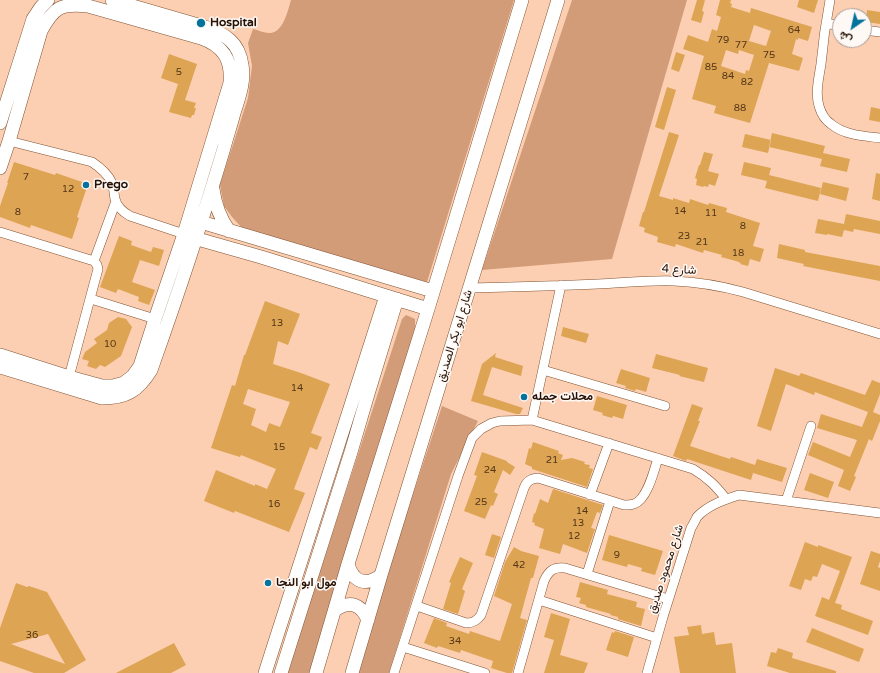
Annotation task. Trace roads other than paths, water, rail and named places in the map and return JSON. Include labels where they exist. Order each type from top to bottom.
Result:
[{"type":"street","points":[[0,123],[33,19],[48,0]]},
{"type":"street","points":[[112,0],[218,31],[231,41],[239,54],[243,66],[242,88],[213,185],[195,220]]},
{"type":"street","points":[[316,673],[348,564],[428,309],[522,0]]},
{"type":"street","name":"شارع ابو بكر الصديق","points":[[352,673],[558,0]]},
{"type":"street","points":[[830,0],[818,85],[819,106],[823,115],[838,129],[849,133],[880,138]]},
{"type":"street","points":[[0,165],[10,142],[41,31],[48,17],[65,6],[88,6],[210,42],[225,55],[231,74],[195,220],[151,370],[144,381],[136,389],[126,394],[114,398],[102,398],[31,371],[0,355]]},
{"type":"street","points":[[826,23],[832,24]]},
{"type":"street","points":[[10,142],[92,162],[100,167],[107,175],[112,183],[116,201],[124,212],[130,216],[190,236],[428,309]]},
{"type":"street","points":[[213,185],[219,214],[229,231]]},
{"type":"street","points":[[94,261],[116,201]]},
{"type":"street","points":[[195,220],[433,291]]},
{"type":"street","points":[[0,232],[94,261],[97,265],[98,270],[91,299],[69,377]]},
{"type":"street","points":[[0,367],[69,377],[102,386],[113,386],[124,383],[133,376],[140,366],[155,318],[190,236]]},
{"type":"street","name":"شارع 4","points":[[470,288],[682,281],[706,284],[743,292],[880,334]]},
{"type":"street","points":[[532,420],[562,285]]},
{"type":"street","points":[[265,673],[391,297]]},
{"type":"street","points":[[270,658],[282,669],[368,394],[391,297]]},
{"type":"street","points":[[91,299],[155,318]]},
{"type":"street","points":[[543,370],[665,406]]},
{"type":"street","points":[[394,673],[417,606],[452,494],[472,438],[481,429],[492,423],[500,421],[532,420],[693,469],[706,477],[717,487],[726,499]]},
{"type":"street","points":[[786,501],[811,426]]},
{"type":"street","points":[[590,494],[609,443]]},
{"type":"street","points":[[417,606],[470,623],[475,622],[478,619],[527,482],[538,478],[624,505],[633,505],[641,500],[646,492],[658,458]]},
{"type":"street","name":"شارع محمود صديق","points":[[647,673],[690,528],[705,509],[726,499],[739,495],[880,513]]},
{"type":"street","points":[[587,574],[610,501]]},
{"type":"street","points":[[348,564],[350,573],[361,581],[374,581],[381,575]]},
{"type":"street","points":[[518,673],[547,575],[558,567],[587,574],[668,599]]},
{"type":"street","points":[[539,600],[657,638]]},
{"type":"street","points":[[335,610],[342,605],[350,604],[365,612],[368,620]]},
{"type":"street","points":[[403,647],[485,673]]},
{"type":"place","name":"Hospital","points":[[201,23]]},
{"type":"place","name":"Prego","points":[[86,185]]},
{"type":"place","name":"محلات جمله","points":[[524,397]]},
{"type":"place","name":"مول ابو النجا","points":[[268,583]]}]
